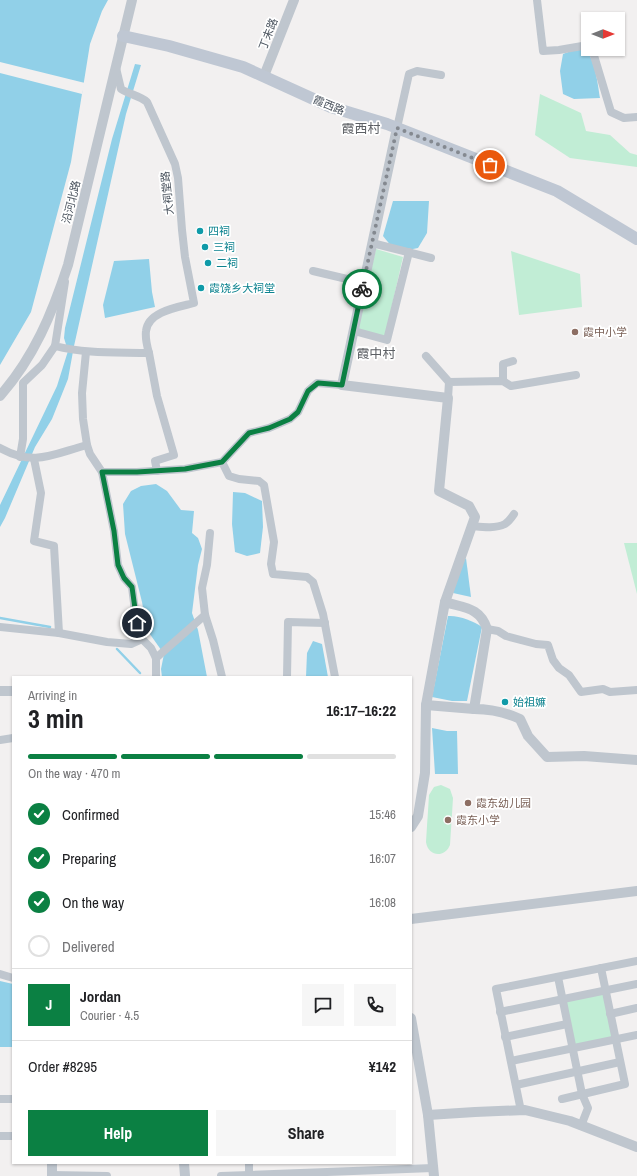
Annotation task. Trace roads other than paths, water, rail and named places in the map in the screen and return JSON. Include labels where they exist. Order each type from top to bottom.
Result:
[{"type":"main road","name":"霞西路","points":[[124,36],[169,46],[243,67],[331,107],[397,128],[557,192],[637,238]]},
{"type":"street","name":"沿河北路","points":[[0,396],[27,360],[43,331],[57,300],[68,265],[132,0]]},
{"type":"street","name":"丁未路","points":[[264,76],[294,0]]},
{"type":"street","points":[[537,0],[543,51],[581,46]]},
{"type":"street","points":[[594,56],[611,112],[624,118],[637,117]]},
{"type":"street","name":"大祠堂路","points":[[116,68],[121,89],[125,92],[141,97],[147,102],[175,164],[178,178],[184,250],[194,303],[160,312],[153,318],[146,329],[149,353]]},
{"type":"street","points":[[342,385],[409,74],[417,71],[441,75]]},
{"type":"street","points":[[372,243],[431,258]]},
{"type":"street","points":[[354,331],[387,340],[409,252]]},
{"type":"street","points":[[21,457],[23,440],[23,383],[42,365],[55,346],[68,265]]},
{"type":"street","points":[[313,271],[364,283]]},
{"type":"street","points":[[55,346],[86,352],[149,353],[157,396],[174,455],[155,461],[157,471]]},
{"type":"street","points":[[86,352],[82,394],[83,418],[87,445],[90,454],[102,472],[114,531],[118,565],[124,578],[132,587],[138,635],[151,648],[156,658],[156,676]]},
{"type":"street","points":[[412,825],[418,816],[425,773],[426,705],[445,602],[475,517],[469,506],[439,491],[449,382],[426,356]]},
{"type":"street","points":[[503,381],[503,364],[513,361]]},
{"type":"street","points":[[449,382],[503,381],[511,386],[576,375]]},
{"type":"street","points":[[102,472],[157,471],[193,468],[222,462],[249,433],[290,419],[298,412],[308,391],[318,383],[448,398]]},
{"type":"street","points":[[0,448],[21,457],[32,459],[87,445]]},
{"type":"street","points":[[32,459],[40,493],[34,541],[54,546],[59,633]]},
{"type":"street","points":[[222,462],[229,476],[239,479],[259,481],[264,485],[274,542],[271,564],[273,574],[307,577],[313,582],[324,623],[335,676]]},
{"type":"street","points":[[472,526],[498,526],[505,524],[514,514]]},
{"type":"street","points":[[210,533],[207,565],[202,588],[205,615],[222,676]]},
{"type":"street","points":[[445,602],[476,612],[484,620],[486,629],[474,709]]},
{"type":"street","points":[[156,658],[205,615]]},
{"type":"street","points":[[287,676],[288,622],[324,623]]},
{"type":"street","points":[[0,627],[59,633],[107,642],[131,644],[142,639]]},
{"type":"street","points":[[486,629],[498,631],[506,636],[536,644],[548,645],[553,660],[558,668],[569,675],[581,692],[603,689],[610,692],[637,690]]},
{"type":"street","points":[[0,691],[12,691]]},
{"type":"street","points":[[426,705],[483,709],[506,713],[520,719],[528,736],[547,757],[584,756],[637,760]]},
{"type":"street","points":[[0,740],[12,738]]},
{"type":"street","points":[[412,919],[637,891]]},
{"type":"street","points":[[521,1110],[496,989],[637,961]]},
{"type":"street","points":[[562,1099],[625,1084],[601,968]]},
{"type":"street","points":[[0,974],[12,978]]},
{"type":"street","points":[[558,977],[582,1094],[588,1108],[581,1126]]},
{"type":"street","points":[[500,1012],[637,984]]},
{"type":"street","points":[[610,1014],[637,1008]]},
{"type":"street","points":[[221,1176],[433,1172],[428,1115],[412,1024]]},
{"type":"street","points":[[505,1037],[568,1024]]},
{"type":"street","points":[[511,1061],[637,1035]]},
{"type":"street","points":[[516,1085],[620,1062]]},
{"type":"street","points":[[0,1099],[12,1099]]},
{"type":"street","points":[[428,1115],[525,1110],[570,1121],[637,1147]]},
{"type":"street","points":[[0,1136],[12,1136]]},
{"type":"street","points":[[52,1164],[52,1176],[107,1176]]},
{"type":"street","points":[[184,1164],[184,1176]]},
{"type":"street","points":[[249,1164],[249,1176]]},
{"type":"water","points":[[0,0],[108,0],[102,11],[90,44],[71,162],[31,312],[0,365]]},
{"type":"water","points":[[581,49],[581,56],[590,56],[597,79],[600,98],[574,99],[563,94],[560,71],[563,54]]},
{"type":"water","points":[[135,64],[141,65],[126,114],[68,379],[52,419],[35,447],[0,527],[0,505],[57,386],[68,351],[64,338],[65,328],[112,139]]},
{"type":"water","points":[[393,201],[429,201],[427,233],[418,248],[408,250],[392,247],[383,236]]},
{"type":"water","points":[[149,259],[155,307],[105,318],[103,305],[114,261]]},
{"type":"water","points":[[156,484],[167,491],[181,510],[194,511],[192,533],[198,538],[202,549],[198,565],[192,613],[198,630],[207,676],[162,676],[161,669],[164,654],[147,630],[142,602],[125,534],[123,504],[131,491],[141,486]]},
{"type":"water","points":[[233,492],[245,493],[262,501],[263,527],[260,553],[247,556],[235,552],[232,524]]},
{"type":"water","points":[[466,558],[471,597],[453,593],[461,564]]},
{"type":"water","points":[[448,616],[456,616],[466,619],[482,627],[467,701],[452,701],[432,697]]},
{"type":"water","points":[[313,641],[322,644],[328,676],[306,676],[307,653]]},
{"type":"water","points":[[432,728],[457,731],[458,774],[435,774]]},
{"type":"water","points":[[0,981],[12,984],[12,1047],[0,1047]]},
{"type":"waterway","points":[[0,618],[50,627]]},
{"type":"waterway","points":[[117,649],[140,673]]},
{"type":"place","name":"四祠","points":[[200,231]]},
{"type":"place","name":"三祠","points":[[205,247]]},
{"type":"place","name":"二祠","points":[[208,263]]},
{"type":"place","name":"霞饶乡大祠堂","points":[[201,288]]},
{"type":"place","name":"霞中小学","points":[[575,332]]},
{"type":"place","name":"始祖嫲","points":[[505,702]]},
{"type":"place","name":"霞东幼儿园","points":[[468,803]]},
{"type":"place","name":"霞东小学","points":[[448,820]]},
{"type":"district","name":"霞西村","points":[[361,128]]},
{"type":"district","name":"霞中村","points":[[376,353]]}]
